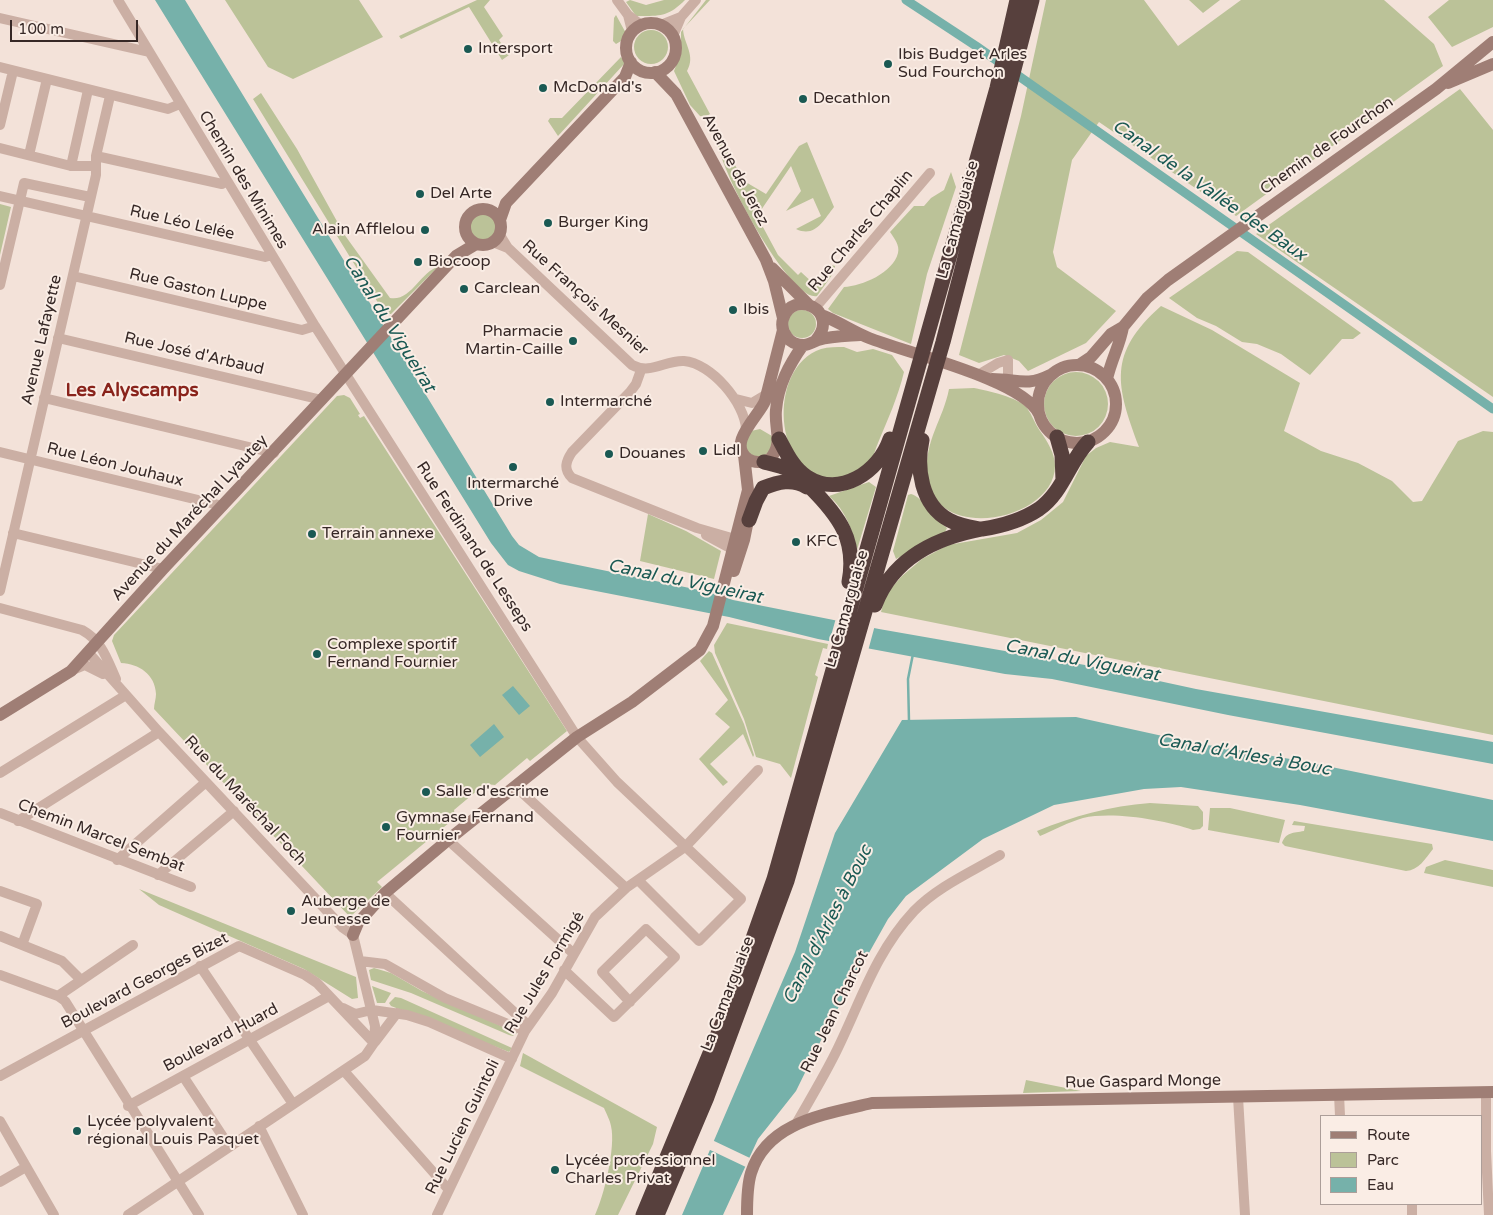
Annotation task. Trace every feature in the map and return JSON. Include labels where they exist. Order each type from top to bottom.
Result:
[{"type":"highway","name":"La Camarguaise","points":[[1014,49],[1018,0]]},
{"type":"highway","name":"La Camarguaise","points":[[643,1215],[727,1012],[822,734],[857,614],[943,342],[1014,49],[1032,0]]},
{"type":"highway","name":"La Camarguaise","points":[[857,614],[914,380],[1003,92]]},
{"type":"highway","points":[[779,439],[795,466],[806,477],[833,484],[857,478],[872,469],[881,459],[888,446],[902,400],[914,380]]},
{"type":"highway","points":[[929,388],[926,422],[918,466],[922,484],[929,500],[948,520],[981,530]]},
{"type":"highway","points":[[1057,437],[1062,455],[1063,480]]},
{"type":"highway","points":[[857,614],[880,591],[908,557],[942,539],[1007,525],[1027,516],[1050,499],[1088,442]]},
{"type":"highway","points":[[763,462],[791,470],[816,493],[845,529],[850,549],[857,614],[846,653]]},
{"type":"highway","points":[[749,520],[759,493],[764,488],[776,483],[796,482],[816,493]]},
{"type":"highway","name":"La Camarguaise","points":[[657,1215],[707,1097],[771,929],[822,734]]},
{"type":"highway","points":[[639,1215],[668,1154]]},
{"type":"main road","points":[[625,77],[642,71],[656,72],[669,65],[675,51],[673,36],[661,25],[651,23],[636,28],[626,47],[631,62],[642,71]]},
{"type":"main road","name":"Chemin de Fourchon","points":[[1079,364],[1099,350],[1111,334],[1123,327],[1147,298],[1251,220],[1436,88],[1493,42]]},
{"type":"main road","points":[[456,256],[476,244],[485,245],[496,238],[506,203],[625,77],[631,62]]},
{"type":"main road","name":"Chemin de Fourchon","points":[[1436,88],[1493,64]]},
{"type":"main road","name":"Avenue de Jerez","points":[[669,65],[676,94]]},
{"type":"main road","name":"Avenue de Jerez","points":[[656,72],[676,94],[766,260],[774,281],[783,324]]},
{"type":"main road","points":[[476,244],[467,234],[465,226],[470,215],[477,210],[488,210],[506,203]]},
{"type":"main road","points":[[488,210],[500,220]]},
{"type":"main road","points":[[456,256],[467,234]]},
{"type":"main road","name":"Avenue du Maréchal Lyautey","points":[[0,715],[71,671],[456,256]]},
{"type":"main road","name":"Avenue de Jerez","points":[[766,260],[815,309],[860,335]]},
{"type":"main road","points":[[353,935],[358,923],[385,893],[448,840],[577,737],[632,702],[700,650],[708,639],[715,620],[746,496],[744,455],[740,444],[746,429],[761,411],[767,394],[786,312],[796,305],[815,309],[823,328],[816,340]]},
{"type":"main road","points":[[783,324],[790,341],[803,345]]},
{"type":"main road","name":"Chemin de Fourchon","points":[[1107,378],[1123,327]]},
{"type":"main road","points":[[722,590],[730,580],[738,562],[749,520],[756,473],[763,462],[776,453],[779,439],[776,409],[780,393],[788,367],[803,345],[816,340],[860,335],[983,377],[1028,400],[1040,414],[1049,431],[1067,442],[1088,442],[1099,436],[1109,427],[1114,415],[1116,402],[1114,390],[1107,378],[1099,371],[1079,364],[1070,365],[1036,382],[983,377]]},
{"type":"main road","points":[[1040,414],[1040,392],[1052,374]]},
{"type":"main road","points":[[744,455],[750,460],[763,462]]},
{"type":"main road","name":"Rue Gaspard Monge","points":[[796,1124],[872,1103],[1489,1092]]},
{"type":"main road","name":"Rue Jean Charcot","points":[[747,1215],[750,1181],[757,1160],[766,1145],[779,1134],[796,1124]]},
{"type":"street","name":"Chemin des Minimes","points":[[118,0],[226,181],[346,373]]},
{"type":"street","points":[[617,0],[636,28]]},
{"type":"street","points":[[673,36],[681,16],[696,0]]},
{"type":"street","points":[[661,25],[681,16]]},
{"type":"street","points":[[0,18],[149,52]]},
{"type":"street","points":[[0,67],[168,109],[180,104]]},
{"type":"street","points":[[0,126],[13,70]]},
{"type":"street","points":[[29,155],[47,79]]},
{"type":"street","points":[[71,166],[88,90]]},
{"type":"street","name":"Avenue Lafayette","points":[[0,590],[96,175],[95,161],[110,96]]},
{"type":"street","points":[[0,148],[71,166],[95,161],[222,184],[226,181]]},
{"type":"street","name":"Rue Charles Chaplin","points":[[815,309],[930,172]]},
{"type":"street","points":[[0,285],[24,183],[90,197]]},
{"type":"street","name":"Rue Léo Lelée","points":[[0,196],[265,257],[272,255]]},
{"type":"street","name":"Rue François Mesnier","points":[[496,238],[632,365],[641,370]]},
{"type":"street","name":"Rue Gaston Luppe","points":[[73,276],[302,330],[315,326]]},
{"type":"street","name":"Rue José d'Arbaud","points":[[58,338],[322,400]]},
{"type":"street","points":[[983,377],[998,363],[1008,360],[1008,379]]},
{"type":"street","points":[[734,544],[572,478],[566,468],[567,461],[572,452],[630,392],[636,384],[641,370],[649,370],[683,361],[695,363],[706,369],[736,399],[745,416],[746,429]]},
{"type":"street","name":"Rue Ferdinand de Lesseps","points":[[346,373],[577,737],[617,782],[740,900],[699,941],[639,881]]},
{"type":"street","points":[[736,399],[752,403],[767,394]]},
{"type":"street","points":[[44,398],[274,453]]},
{"type":"street","name":"Rue Léon Jouhaux","points":[[0,452],[223,506]]},
{"type":"street","points":[[13,532],[164,569]]},
{"type":"street","points":[[0,608],[82,630],[93,647]]},
{"type":"street","name":"Rue du Maréchal Foch","points":[[93,647],[126,695],[159,732],[339,924],[353,935]]},
{"type":"street","name":"Rue du Maréchal Foch","points":[[93,647],[117,683]]},
{"type":"street","name":"Rue du Maréchal Foch","points":[[71,671],[85,665],[90,666],[117,683]]},
{"type":"street","points":[[0,773],[126,695]]},
{"type":"street","points":[[18,820],[159,732]]},
{"type":"street","name":"Rue Jules Formigé","points":[[514,1056],[527,1028],[595,917],[626,888],[639,881],[685,846],[758,770]]},
{"type":"street","points":[[117,860],[206,782]]},
{"type":"street","points":[[516,787],[626,888]]},
{"type":"street","points":[[158,875],[234,811]]},
{"type":"street","name":"Chemin Marcel Sembat","points":[[0,813],[117,860],[191,887]]},
{"type":"street","points":[[448,840],[574,954]]},
{"type":"street","name":"Rue Jean Charcot","points":[[796,1124],[835,1054],[857,1001],[884,947],[928,898],[1000,855]]},
{"type":"street","points":[[0,890],[37,904],[22,945]]},
{"type":"street","points":[[385,893],[527,1028]]},
{"type":"street","points":[[564,970],[614,1017],[630,1002],[675,957],[646,929],[602,972],[630,1002]]},
{"type":"street","points":[[353,935],[372,1010],[375,1026],[374,1043]]},
{"type":"street","points":[[0,936],[66,963],[81,980]]},
{"type":"street","points":[[58,996],[133,945]]},
{"type":"street","name":"Boulevard Georges Bizet","points":[[0,1076],[238,946],[305,975],[352,1013],[372,1010],[397,1012],[429,1022],[514,1056]]},
{"type":"street","points":[[360,961],[385,964],[445,998],[527,1028]]},
{"type":"street","points":[[200,966],[293,1104]]},
{"type":"street","points":[[0,975],[58,996],[67,1004],[128,1106],[199,1215]]},
{"type":"street","name":"Boulevard Georges Bizet","points":[[329,996],[374,1043]]},
{"type":"street","name":"Boulevard Huard","points":[[128,1106],[329,996]]},
{"type":"street","points":[[128,1215],[369,1053],[374,1043],[397,1012]]},
{"type":"street","name":"Rue Lucien Guintoli","points":[[437,1215],[514,1056]]},
{"type":"street","points":[[344,1071],[449,1190]]},
{"type":"street","points":[[182,1076],[229,1146]]},
{"type":"street","points":[[1489,1092],[1484,1151],[1489,1215]]},
{"type":"street","points":[[1339,1094],[1340,1115]]},
{"type":"street","points":[[1238,1097],[1245,1215]]},
{"type":"street","points":[[0,1121],[54,1215]]},
{"type":"street","points":[[259,1126],[303,1215]]},
{"type":"street","points":[[0,1182],[26,1167]]},
{"type":"green space","points":[[225,0],[359,0],[383,37],[293,79],[268,67]]},
{"type":"green space","points":[[477,0],[490,0],[484,7],[503,36],[499,40],[509,55],[502,60],[469,7],[401,39],[399,36]]},
{"type":"green space","points":[[630,0],[646,5],[664,0],[685,0],[668,13],[636,16],[626,2]]},
{"type":"green space","points":[[706,0],[710,0],[685,27]]},
{"type":"green space","points":[[1046,0],[1144,0],[1178,46],[1241,0],[1384,0],[1434,44],[1443,66],[1236,216],[1099,122],[1072,160],[1053,252],[1057,267],[1116,311],[1086,343],[1028,371],[1019,361],[1004,355],[979,363],[959,355],[1021,116]]},
{"type":"green space","points":[[1189,0],[1220,0],[1203,13]]},
{"type":"green space","points":[[1449,0],[1493,0],[1493,27],[1452,47],[1428,17]]},
{"type":"green space","points":[[616,15],[627,35],[616,44],[613,41],[614,18]]},
{"type":"green space","points":[[683,29],[690,55],[687,71],[710,114],[705,117],[700,116],[690,105],[674,71],[681,53],[681,32]]},
{"type":"green space","points":[[651,30],[658,31],[663,35],[667,40],[667,54],[663,59],[658,63],[651,64],[644,63],[639,59],[635,54],[634,47],[635,40],[639,35],[644,31]]},
{"type":"green space","points":[[621,57],[625,63],[558,136],[548,121],[550,118],[562,118]]},
{"type":"green space","points":[[1460,89],[1493,130],[1493,397],[1256,234]]},
{"type":"green space","points":[[261,93],[297,149],[344,234],[390,298],[404,295],[426,274],[438,267],[391,314],[387,314],[380,306],[253,99]]},
{"type":"green space","points":[[717,133],[744,181],[766,194],[799,146],[807,142],[834,207],[818,227],[813,230],[803,231],[796,229],[821,216],[813,198],[786,211],[801,191],[791,166],[757,216],[778,255],[798,275],[801,272],[814,284],[831,267],[828,264],[835,266],[835,271],[817,296],[805,292],[789,277],[754,225],[726,169],[718,147]]},
{"type":"green space","points":[[951,172],[956,187],[927,274],[911,344],[833,313],[828,309],[844,287],[868,281],[890,267],[898,253],[898,247],[890,232],[914,206],[924,206],[931,198],[944,190]]},
{"type":"green space","points":[[0,204],[11,207],[0,255]]},
{"type":"green space","points":[[483,214],[492,218],[496,227],[492,236],[483,240],[474,236],[470,227],[474,218]]},
{"type":"green space","points":[[1237,251],[1248,252],[1361,333],[1353,339],[1342,339],[1310,375],[1281,354],[1257,344],[1242,342],[1216,326],[1197,318],[1169,298]]},
{"type":"green space","points":[[1161,306],[1212,330],[1300,383],[1284,431],[1321,451],[1358,463],[1392,481],[1413,502],[1422,501],[1458,441],[1483,431],[1493,432],[1493,735],[881,612],[886,594],[902,576],[922,559],[948,545],[1017,533],[1041,520],[1063,502],[1086,456],[1096,448],[1110,442],[1139,447],[1125,406],[1121,371],[1124,355],[1132,340],[1144,323]]},
{"type":"green space","points":[[802,310],[812,314],[816,324],[812,334],[802,338],[792,334],[788,324],[792,314]]},
{"type":"green space","points":[[844,347],[857,352],[873,349],[892,355],[904,372],[899,390],[869,464],[860,472],[842,477],[820,477],[803,466],[791,448],[785,426],[784,402],[790,380],[802,361],[821,349]]},
{"type":"green space","points":[[1076,372],[1094,378],[1102,386],[1108,404],[1102,422],[1094,430],[1076,436],[1058,430],[1050,422],[1044,404],[1050,386],[1058,378]]},
{"type":"green space","points":[[974,388],[1002,395],[1023,404],[1048,443],[1055,461],[1050,485],[1036,501],[1016,512],[992,518],[969,517],[949,510],[934,496],[927,473],[929,450],[949,389]]},
{"type":"green space","name":"Complexe sportif Fernand Fournier","points":[[344,395],[350,398],[360,414],[358,415],[360,418],[364,416],[567,731],[530,761],[527,758],[495,785],[485,784],[454,810],[455,818],[377,882],[382,887],[350,917],[154,709],[156,694],[153,681],[140,668],[121,663],[112,641],[114,635],[337,396]]},
{"type":"green space","points":[[760,429],[772,436],[775,446],[760,460],[747,453],[745,439],[751,431]]},
{"type":"green space","points":[[869,482],[876,487],[857,550],[848,521],[829,496]]},
{"type":"green space","points":[[911,494],[920,499],[947,528],[945,532],[896,559],[893,551],[908,495]]},
{"type":"green space","points":[[648,514],[686,531],[721,551],[714,579],[640,561]]},
{"type":"green space","points":[[727,623],[828,644],[827,649],[823,648],[815,675],[818,677],[791,778],[780,764],[756,757],[744,719],[715,653],[714,645]]},
{"type":"green space","points":[[709,651],[712,653],[744,724],[754,755],[753,757],[743,734],[710,764],[728,782],[723,786],[699,759],[730,727],[715,714],[728,700],[700,661]]},
{"type":"green space","points":[[1150,803],[1198,806],[1203,812],[1203,826],[1200,829],[1193,830],[1153,820],[1123,816],[1095,816],[1083,818],[1040,836],[1037,831],[1092,812]]},
{"type":"green space","points":[[1210,808],[1230,808],[1285,820],[1279,843],[1208,830]]},
{"type":"green space","points":[[1294,821],[1432,844],[1433,849],[1415,869],[1406,871],[1285,846],[1282,843],[1288,835],[1304,831],[1305,826],[1292,825]]},
{"type":"green space","points":[[1445,860],[1493,870],[1493,887],[1424,873],[1426,867]]},
{"type":"green space","points":[[139,889],[356,977],[358,998],[352,999],[304,969],[159,905]]},
{"type":"green space","points":[[374,968],[391,973],[422,991],[517,1033],[513,1036],[509,1035],[411,993],[371,980],[369,970]]},
{"type":"green space","points":[[372,986],[391,993],[385,1003],[377,1003]]},
{"type":"green space","points":[[395,997],[512,1048],[509,1052],[391,1006],[389,1003]]},
{"type":"green space","points":[[523,1053],[657,1127],[653,1144],[618,1215],[595,1215],[602,1196],[611,1158],[611,1126],[604,1108],[520,1066]]},
{"type":"green space","points":[[1026,1080],[1081,1091],[1023,1093]]},
{"type":"water","points":[[155,0],[185,0],[512,536],[519,545],[539,557],[709,592],[733,600],[879,629],[1085,665],[1196,689],[1493,742],[1493,764],[1228,715],[1052,679],[1005,674],[818,639],[729,617],[560,584],[519,571],[508,565],[491,543]]},
{"type":"water","points":[[513,686],[530,706],[519,715],[502,695]]},
{"type":"water","name":"Canal d'Arles à Bouc","points":[[1076,717],[1190,742],[1302,761],[1493,800],[1493,841],[1300,805],[1181,787],[1144,789],[1054,805],[983,839],[906,896],[888,919],[828,1026],[796,1091],[758,1139],[723,1215],[682,1215],[795,952],[835,833],[902,720]]},
{"type":"water","points":[[494,724],[504,737],[480,757],[470,745]]},
{"type":"pier","points":[[836,618],[875,625],[868,651],[829,643]]},
{"type":"pier","points":[[712,1140],[752,1159],[748,1168],[708,1149]]},
{"type":"waterway","name":"Canal de la Vallée des Baux","points":[[906,0],[976,46],[1493,409]]},
{"type":"waterway","points":[[909,721],[908,679],[913,654]]},
{"type":"place","name":"Intersport","points":[[468,49]]},
{"type":"place","name":"Ibis Budget Arles Sud Fourchon","points":[[888,64]]},
{"type":"place","name":"McDonald's","points":[[543,88]]},
{"type":"place","name":"Decathlon","points":[[803,99]]},
{"type":"place","name":"Del Arte","points":[[420,194]]},
{"type":"place","name":"Burger King","points":[[548,223]]},
{"type":"place","name":"Alain Afflelou","points":[[425,230]]},
{"type":"place","name":"Biocoop","points":[[418,262]]},
{"type":"place","name":"Carclean","points":[[464,289]]},
{"type":"place","name":"Ibis","points":[[733,310]]},
{"type":"place","name":"Pharmacie Martin-Caille","points":[[573,341]]},
{"type":"place","name":"Intermarché","points":[[550,402]]},
{"type":"place","name":"Lidl","points":[[703,451]]},
{"type":"place","name":"Douanes","points":[[609,454]]},
{"type":"place","name":"Intermarché Drive","points":[[513,467]]},
{"type":"place","name":"Terrain annexe","points":[[312,534]]},
{"type":"place","name":"KFC","points":[[796,542]]},
{"type":"place","name":"Complexe sportif Fernand Fournier","points":[[317,654]]},
{"type":"place","name":"Salle d'escrime","points":[[426,792]]},
{"type":"place","name":"Gymnase Fernand Fournier","points":[[386,827]]},
{"type":"place","name":"Auberge de Jeunesse","points":[[291,911]]},
{"type":"place","name":"Lycée polyvalent régional Louis Pasquet","points":[[77,1131]]},
{"type":"place","name":"Lycée professionnel Charles Privat","points":[[555,1170]]},
{"type":"district","name":"Les Alyscamps","points":[[132,391]]},
{"type":"water label","name":"Canal du Vigueirat","points":[[389,324]]},
{"type":"water label","name":"Canal du Vigueirat","points":[[685,582]]},
{"type":"water label","name":"Canal du Vigueirat","points":[[1082,661]]}]
